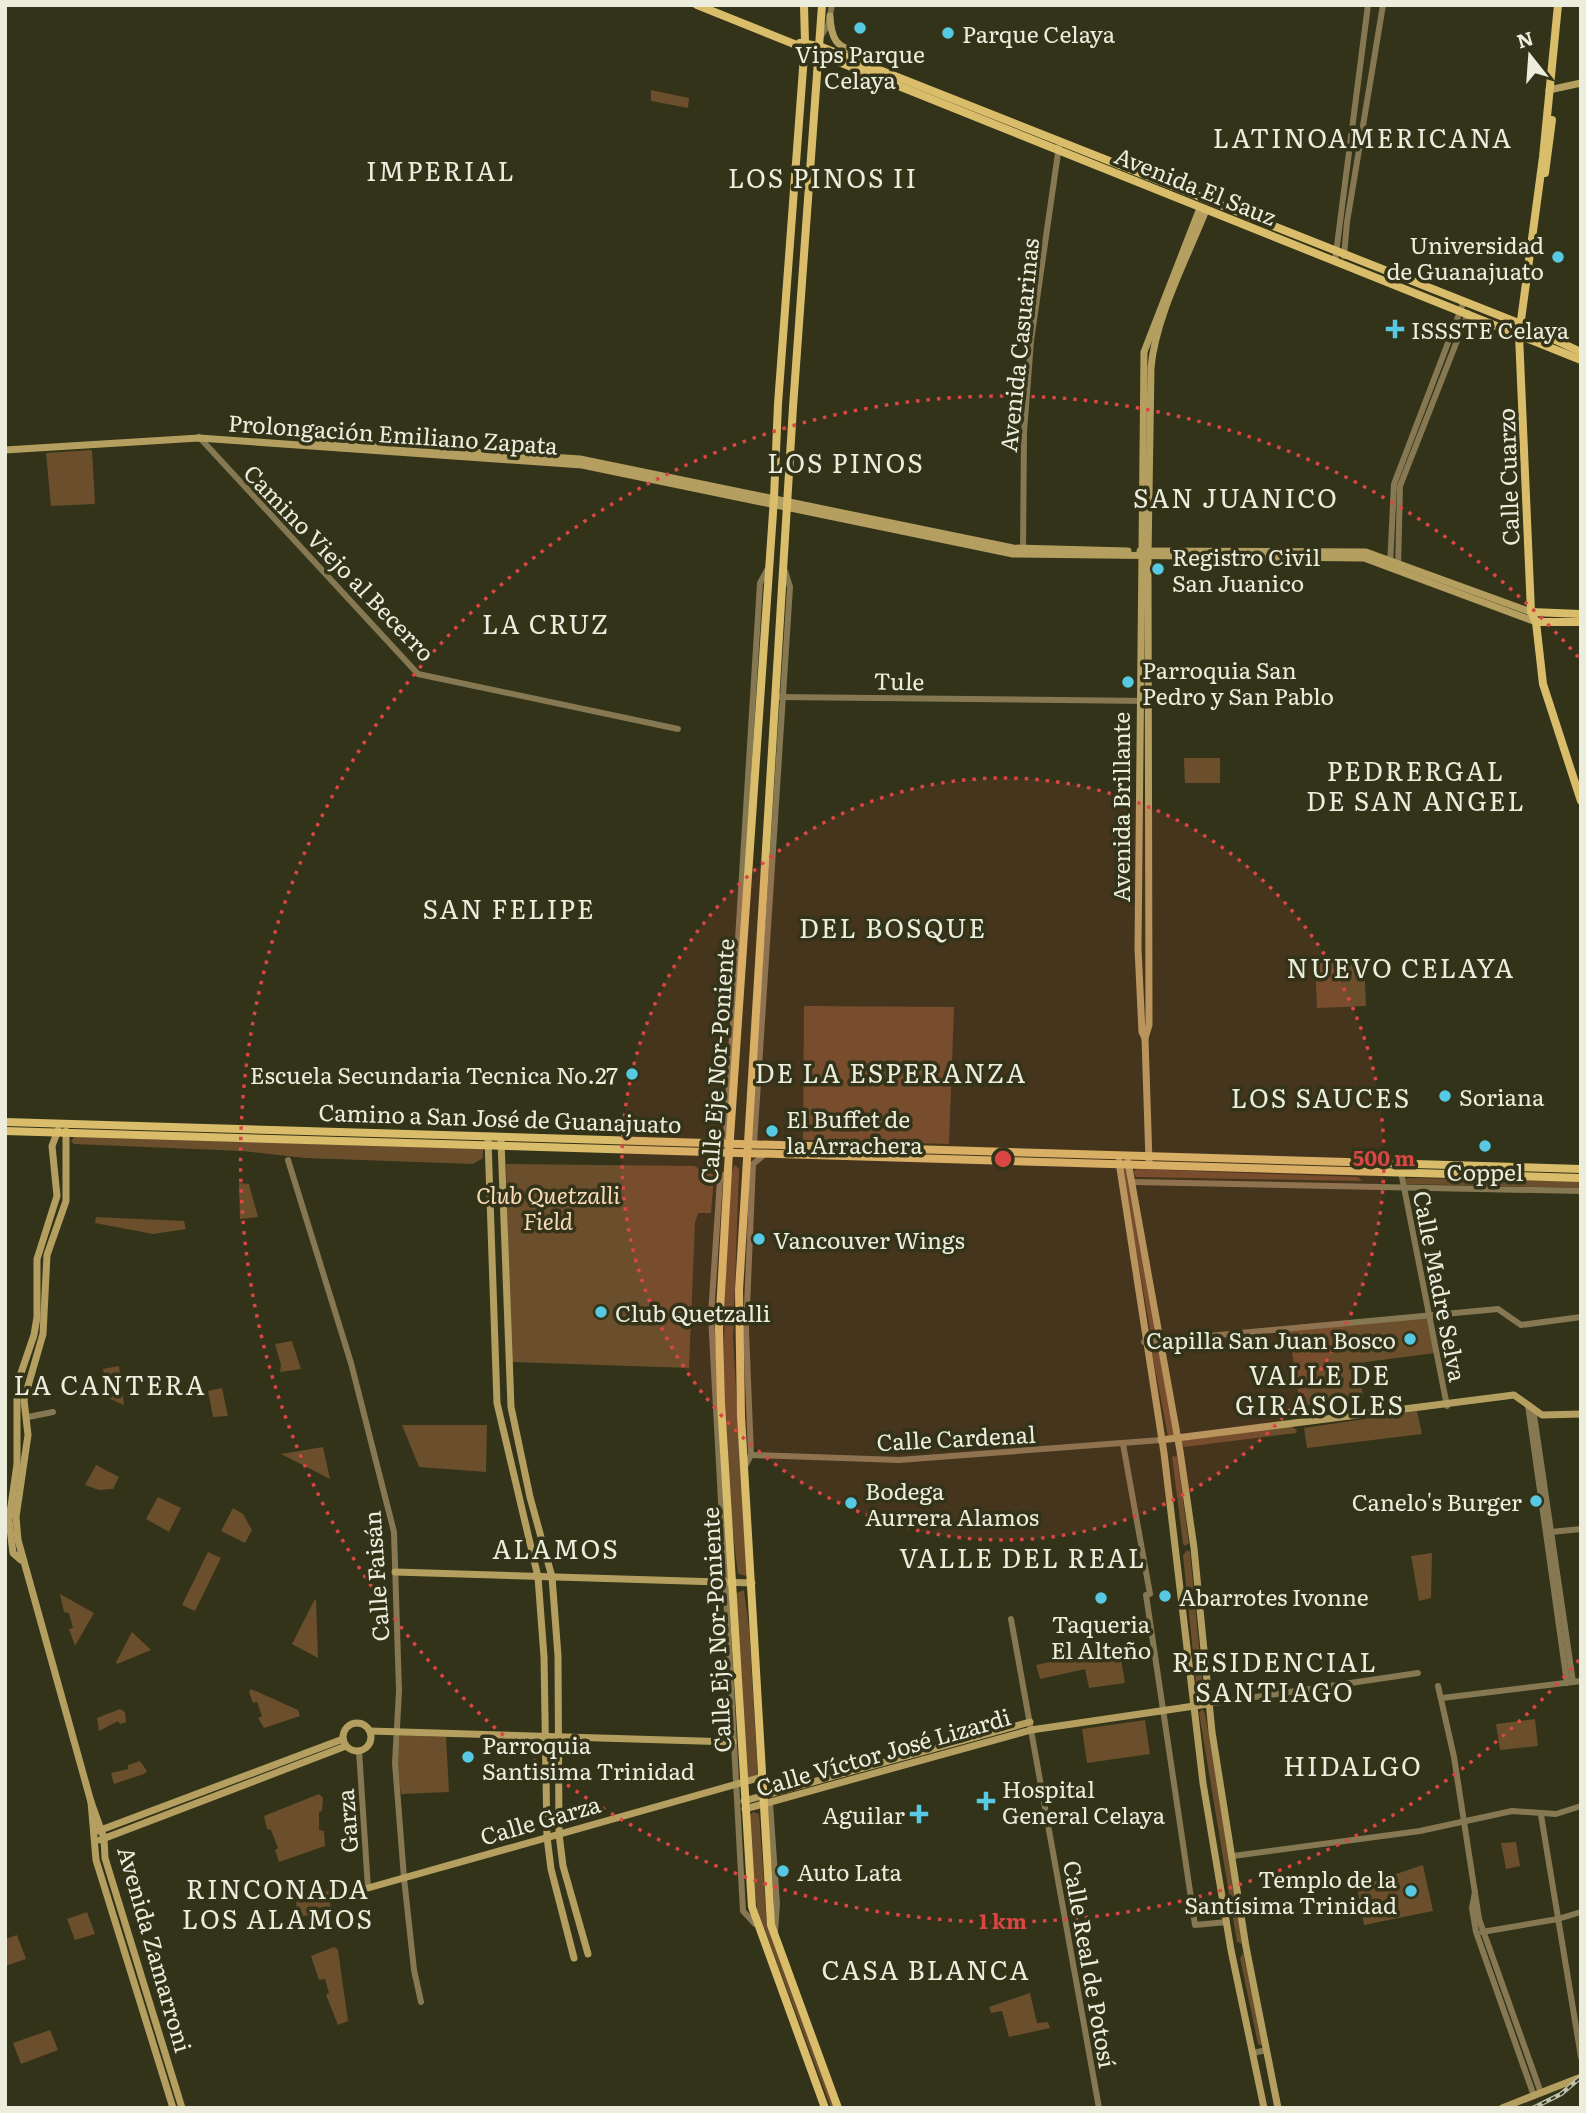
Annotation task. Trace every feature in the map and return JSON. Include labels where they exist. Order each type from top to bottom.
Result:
[{"type":"main road","name":"Avenida El Sauz","points":[[696,5],[802,45],[819,46],[867,64],[889,77],[964,101],[1340,251],[1466,307],[1521,337],[1581,360]]},
{"type":"main road","name":"Calle Eje Nor-Poniente","points":[[804,5],[794,210],[774,502],[725,1143],[729,1153],[719,1329],[728,1583],[739,1783],[744,1805],[755,1924],[825,2108]]},
{"type":"main road","name":"Calle Eje Nor-Poniente","points":[[822,5],[797,353],[780,697],[751,1143],[746,1153],[739,1290],[744,1468],[771,1925],[838,2108]]},
{"type":"main road","name":"Calle Cuarzo","points":[[1531,612],[1521,337],[1540,196],[1549,156],[1551,90],[1560,5]]},
{"type":"main road","points":[[830,16],[831,31],[839,47],[862,57],[867,64]]},
{"type":"main road","points":[[787,39],[803,31]]},
{"type":"main road","name":"Avenida El Sauz","points":[[819,46],[960,111],[1203,209],[1339,263],[1522,325],[1581,352]]},
{"type":"main road","points":[[1551,90],[1581,83]]},
{"type":"main road","points":[[960,111],[964,101]]},
{"type":"main road","points":[[796,176],[798,200],[808,202]]},
{"type":"main road","name":"Avenida Brillante","points":[[1149,1165],[1146,1038],[1149,1025],[1144,701],[1144,352],[1203,209]]},
{"type":"main road","points":[[794,210],[802,214],[806,242]]},
{"type":"main road","points":[[784,334],[793,338],[799,336]]},
{"type":"main road","points":[[783,351],[787,348],[797,353]]},
{"type":"main road","name":"Prolongación Emiliano Zapata","points":[[199,437],[582,465],[774,502]]},
{"type":"main road","name":"Prolongación Emiliano Zapata","points":[[5,447],[199,437],[580,459],[673,477],[774,502]]},
{"type":"main road","points":[[774,502],[1023,552],[1364,558],[1395,565],[1531,612],[1581,614]]},
{"type":"main road","points":[[1395,565],[1536,622],[1581,622]]},
{"type":"main road","points":[[769,566],[785,568]]},
{"type":"main road","points":[[1531,612],[1536,622],[1543,684],[1581,801]]},
{"type":"main road","points":[[1532,687],[1543,684]]},
{"type":"main road","name":"Camino a San José de Guanajuato","points":[[5,1122],[488,1140],[729,1153],[1123,1159],[1149,1155],[1580,1170]]},
{"type":"main road","points":[[21,1561],[13,1553],[9,1520],[17,1464],[17,1398],[21,1373],[36,1326],[37,1259],[57,1196],[52,1146],[56,1132],[63,1123]]},
{"type":"main road","points":[[21,1561],[16,1517],[24,1471],[28,1417],[24,1400],[45,1319],[45,1268],[66,1201],[66,1133],[63,1123]]},
{"type":"main road","name":"Camino a San José de Guanajuato","points":[[5,1131],[488,1140]]},
{"type":"main road","points":[[488,1140],[497,1403],[538,1577],[547,1838],[551,1869],[573,1958]]},
{"type":"main road","points":[[500,1141],[511,1407],[530,1497],[552,1577],[558,1656],[559,1834],[563,1866],[588,1954]]},
{"type":"main road","name":"Camino a San José de Guanajuato","points":[[500,1141],[751,1143],[1123,1159],[1149,1165],[1401,1172],[1580,1170]]},
{"type":"main road","points":[[1123,1159],[1132,1182],[1178,1438],[1194,1548],[1208,1704],[1246,1947],[1278,2108]]},
{"type":"main road","points":[[1123,1159],[1142,1302],[1144,1342],[1178,1563],[1193,1708],[1227,1922],[1264,2108]]},
{"type":"main road","points":[[1161,1440],[1514,1395],[1531,1410],[1542,1415],[1581,1416]]},
{"type":"main road","name":"Avenida Zamarroni","points":[[21,1561],[45,1632],[105,1858],[182,2108]]},
{"type":"main road","points":[[395,1572],[752,1583]]},
{"type":"main road","name":"Calle Víctor José Lizardi","points":[[744,1805],[1030,1726],[1165,1712],[1208,1704]]},
{"type":"main road","points":[[354,1724],[363,1724],[370,1731],[370,1744],[359,1751],[344,1742],[346,1729],[354,1724]]},
{"type":"main road","points":[[370,1731],[733,1742]]},
{"type":"main road","points":[[98,1831],[344,1742]]},
{"type":"main road","points":[[100,1840],[344,1742]]},
{"type":"main road","name":"Calle Garza","points":[[368,1888],[762,1777]]},
{"type":"main road","name":"Avenida Zamarroni","points":[[100,1840],[96,1860],[173,2108]]},
{"type":"main road","points":[[1502,2108],[1581,2077]]},
{"type":"street","points":[[819,46],[832,5]]},
{"type":"street","points":[[1339,263],[1368,5]]},
{"type":"street","points":[[1340,251],[1383,5]]},
{"type":"street","name":"Avenida Casuarinas","points":[[1023,552],[1024,432],[1030,354],[1059,139]]},
{"type":"street","points":[[1395,565],[1394,484],[1466,307]]},
{"type":"street","name":"Camino Viejo al Becerro","points":[[199,437],[418,674],[678,729]]},
{"type":"street","name":"Tule","points":[[780,697],[1144,701]]},
{"type":"street","points":[[744,1468],[751,1455],[747,1292],[753,1164],[765,1154]]},
{"type":"street","points":[[54,1160],[59,1157],[65,1160]]},
{"type":"street","name":"Calle Faisán","points":[[288,1160],[351,1363],[394,1532],[398,1730],[395,1763],[414,1970],[421,2001]]},
{"type":"street","name":"Calle Madre Selva","points":[[1401,1172],[1447,1404]]},
{"type":"street","points":[[1132,1182],[1581,1191]]},
{"type":"street","points":[[1144,1342],[1498,1309],[1521,1325],[1581,1317]]},
{"type":"street","points":[[1531,1410],[1574,1682]]},
{"type":"street","points":[[1531,1410],[1574,1682]]},
{"type":"street","points":[[28,1417],[53,1412]]},
{"type":"street","name":"Calle Cardenal","points":[[751,1455],[899,1460],[1161,1440]]},
{"type":"street","points":[[1123,1444],[1148,1594],[1195,1925],[1227,1922]]},
{"type":"street","points":[[1551,1532],[1581,1529]]},
{"type":"street","points":[[728,1583],[733,1742],[739,1783],[743,1911],[755,1924]]},
{"type":"street","name":"Calle Real de Potosí","points":[[1011,1619],[1099,2108]]},
{"type":"street","points":[[1208,1704],[1418,1673]]},
{"type":"street","points":[[1442,1698],[1574,1682]]},
{"type":"street","points":[[1438,1686],[1464,1820],[1480,1932],[1537,2094]]},
{"type":"street","name":"Garza","points":[[359,1751],[368,1888]]},
{"type":"street","points":[[1233,1856],[1420,1831],[1523,1810],[1541,1815],[1581,1806]]},
{"type":"street","points":[[1541,1815],[1581,2057]]},
{"type":"street","points":[[1480,1932],[1558,1919],[1581,1912]]},
{"type":"street","points":[[1253,2053],[1266,2050]]},
{"type":"green space","points":[[651,90],[689,98],[688,108],[651,101]]},
{"type":"green space","points":[[92,450],[95,504],[51,506],[46,453]]},
{"type":"green space","points":[[1184,758],[1220,758],[1220,783],[1185,783]]},
{"type":"green space","points":[[1364,959],[1366,1006],[1317,1008],[1315,960]]},
{"type":"green space","points":[[804,1006],[954,1007],[949,1144],[803,1140]]},
{"type":"green space","points":[[74,1137],[483,1149],[483,1158],[473,1164],[305,1158],[242,1151],[74,1144],[71,1141]]},
{"type":"green space","name":"Club Quetzalli","points":[[506,1164],[694,1166],[714,1175],[711,1213],[698,1213],[695,1223],[689,1368],[511,1362]]},
{"type":"green space","points":[[735,1165],[739,1169],[733,1339],[747,1576],[738,1574],[724,1396],[729,1190]]},
{"type":"green space","points":[[1122,1168],[1127,1168],[1157,1338],[1151,1335]]},
{"type":"green space","points":[[1137,1169],[1358,1177],[1362,1181],[1136,1177],[1133,1172]]},
{"type":"green space","points":[[1405,1179],[1581,1181],[1581,1188],[1405,1184]]},
{"type":"green space","points":[[239,1183],[249,1184],[258,1217],[240,1219]]},
{"type":"green space","points":[[96,1217],[184,1221],[186,1229],[153,1234],[95,1223]]},
{"type":"green space","points":[[1429,1316],[1435,1353],[1359,1363],[1363,1397],[1300,1406],[1289,1331]]},
{"type":"green space","points":[[292,1341],[301,1369],[280,1372],[281,1365],[275,1344]]},
{"type":"green space","points":[[1154,1343],[1158,1346],[1174,1435],[1168,1436],[1151,1347]]},
{"type":"green space","points":[[119,1366],[124,1405],[108,1398],[103,1369]]},
{"type":"green space","points":[[222,1388],[228,1416],[213,1417],[208,1391]]},
{"type":"green space","points":[[1417,1411],[1422,1434],[1307,1448],[1304,1428]]},
{"type":"green space","points":[[402,1425],[487,1425],[486,1472],[419,1467]]},
{"type":"green space","points":[[1291,1426],[1297,1430],[1296,1433],[1184,1447],[1180,1441]]},
{"type":"green space","points":[[323,1447],[330,1479],[281,1454]]},
{"type":"green space","points":[[1172,1456],[1177,1457],[1189,1543],[1185,1546],[1183,1544]]},
{"type":"green space","points":[[96,1465],[119,1477],[113,1489],[99,1490],[85,1485]]},
{"type":"green space","points":[[158,1497],[181,1508],[169,1532],[146,1519]]},
{"type":"green space","points":[[233,1508],[243,1514],[252,1530],[245,1543],[221,1531]]},
{"type":"green space","points":[[1187,1550],[1190,1552],[1204,1698],[1198,1703],[1183,1555]]},
{"type":"green space","points":[[208,1552],[221,1558],[195,1611],[182,1605]]},
{"type":"green space","points":[[1432,1553],[1431,1598],[1419,1601],[1411,1556]]},
{"type":"green space","points":[[744,1590],[749,1628],[758,1776],[746,1778],[736,1593]]},
{"type":"green space","points":[[60,1594],[94,1613],[75,1646],[69,1629],[73,1628],[69,1613],[64,1612]]},
{"type":"green space","points":[[316,1600],[318,1658],[292,1644]]},
{"type":"green space","points":[[132,1632],[151,1650],[117,1664],[116,1662]]},
{"type":"green space","points":[[1119,1647],[1125,1683],[1089,1688],[1085,1669],[1040,1679],[1036,1665]]},
{"type":"green space","points":[[251,1689],[298,1710],[300,1716],[264,1728],[258,1718],[262,1716],[257,1702],[253,1703],[249,1692]]},
{"type":"green space","points":[[120,1709],[125,1712],[126,1722],[120,1724],[118,1721],[99,1731],[97,1718]]},
{"type":"green space","points":[[1202,1709],[1205,1713],[1244,1942],[1242,1944],[1237,1942],[1199,1713]]},
{"type":"green space","points":[[1535,1719],[1538,1746],[1500,1750],[1496,1724]]},
{"type":"green space","points":[[1145,1720],[1150,1754],[1087,1763],[1082,1729]]},
{"type":"green space","points":[[400,1735],[446,1737],[449,1792],[401,1794],[397,1762]]},
{"type":"green space","points":[[140,1761],[147,1771],[144,1774],[114,1784],[111,1773],[128,1769],[128,1765]]},
{"type":"green space","points":[[319,1794],[323,1798],[322,1811],[319,1812],[319,1830],[324,1831],[325,1846],[279,1862],[275,1850],[278,1848],[271,1830],[267,1829],[264,1816]]},
{"type":"green space","points":[[753,1812],[759,1814],[767,1925],[836,2108],[831,2108],[757,1909],[748,1817]]},
{"type":"green space","points":[[1516,1842],[1520,1866],[1506,1869],[1501,1843]]},
{"type":"green space","points":[[1423,1865],[1433,1911],[1364,1925],[1357,1887]]},
{"type":"green space","points":[[329,1891],[331,1909],[325,1911],[323,1907],[310,1910],[310,1915],[298,1917],[296,1902]]},
{"type":"green space","points":[[87,1912],[95,1934],[75,1940],[67,1919]]},
{"type":"green space","points":[[17,1935],[26,1959],[5,1966],[5,1939]]},
{"type":"green space","points":[[334,1947],[338,1950],[348,2021],[338,2025],[326,1995],[329,1993],[325,1979],[319,1980],[311,1956]]},
{"type":"green space","points":[[1243,1953],[1264,2046],[1258,2044],[1240,1958]]},
{"type":"green space","points":[[1030,1993],[1037,2023],[1048,2022],[1050,2028],[1009,2037],[1002,2011],[991,2013],[989,2007]]},
{"type":"green space","points":[[50,2030],[58,2050],[21,2064],[13,2043]]},
{"type":"railway","points":[[1533,2108],[1561,2094],[1581,2077]]},
{"type":"place","name":"Vips Parque Celaya","points":[[860,28]]},
{"type":"place","name":"Parque Celaya","points":[[948,33]]},
{"type":"place","name":"Universidad de Guanajuato","points":[[1558,257]]},
{"type":"place","name":"ISSSTE Celaya","points":[[1395,329]]},
{"type":"place","name":"Registro Civil San Juanico","points":[[1158,569]]},
{"type":"place","name":"Parroquia San Pedro y San Pablo","points":[[1128,682]]},
{"type":"place","name":"Escuela Secundaria Tecnica No.27","points":[[632,1074]]},
{"type":"place","name":"Soriana","points":[[1445,1096]]},
{"type":"place","name":"El Buffet de la Arrachera","points":[[772,1131]]},
{"type":"place","name":"Coppel","points":[[1485,1146]]},
{"type":"place","name":"Vancouver Wings","points":[[759,1239]]},
{"type":"place","name":"Club Quetzalli","points":[[601,1312]]},
{"type":"place","name":"Capilla San Juan Bosco","points":[[1410,1339]]},
{"type":"place","name":"Canelo's Burger","points":[[1536,1501]]},
{"type":"place","name":"Bodega Aurrera Alamos","points":[[851,1503]]},
{"type":"place","name":"Abarrotes Ivonne","points":[[1165,1596]]},
{"type":"place","name":"Taqueria El Alteño","points":[[1101,1598]]},
{"type":"place","name":"Parroquia Santisima Trinidad","points":[[468,1757]]},
{"type":"place","name":"Hospital General Celaya","points":[[986,1801]]},
{"type":"place","name":"Aguilar","points":[[919,1814]]},
{"type":"place","name":"Auto Lata","points":[[783,1871]]},
{"type":"place","name":"Templo de la Santísima Trinidad","points":[[1411,1891]]},
{"type":"district","name":"LATINOAMERICANA","points":[[1363,136]]},
{"type":"district","name":"IMPERIAL","points":[[441,169]]},
{"type":"district","name":"LOS PINOS II","points":[[823,176]]},
{"type":"district","name":"LOS PINOS","points":[[846,461]]},
{"type":"district","name":"SAN JUANICO","points":[[1236,496]]},
{"type":"district","name":"LA CRUZ","points":[[546,622]]},
{"type":"district","name":"PEDRERGAL DE SAN ANGEL","points":[[1416,784]]},
{"type":"district","name":"SAN FELIPE","points":[[509,907]]},
{"type":"district","name":"DEL BOSQUE","points":[[893,926]]},
{"type":"district","name":"NUEVO CELAYA","points":[[1401,966]]},
{"type":"district","name":"DE LA ESPERANZA","points":[[891,1071]]},
{"type":"district","name":"LOS SAUCES","points":[[1321,1096]]},
{"type":"district","name":"LA CANTERA","points":[[110,1383]]},
{"type":"district","name":"VALLE DE GIRASOLES","points":[[1320,1388]]},
{"type":"district","name":"ALAMOS","points":[[556,1547]]},
{"type":"district","name":"VALLE DEL REAL","points":[[1023,1556]]},
{"type":"district","name":"RESIDENCIAL SANTIAGO","points":[[1275,1675]]},
{"type":"district","name":"HIDALGO","points":[[1353,1764]]},
{"type":"district","name":"RINCONADA LOS ALAMOS","points":[[278,1902]]},
{"type":"district","name":"CASA BLANCA","points":[[926,1968]]},
{"type":"park label","name":"Club Quetzalli Field","points":[[548,1207]]}]
